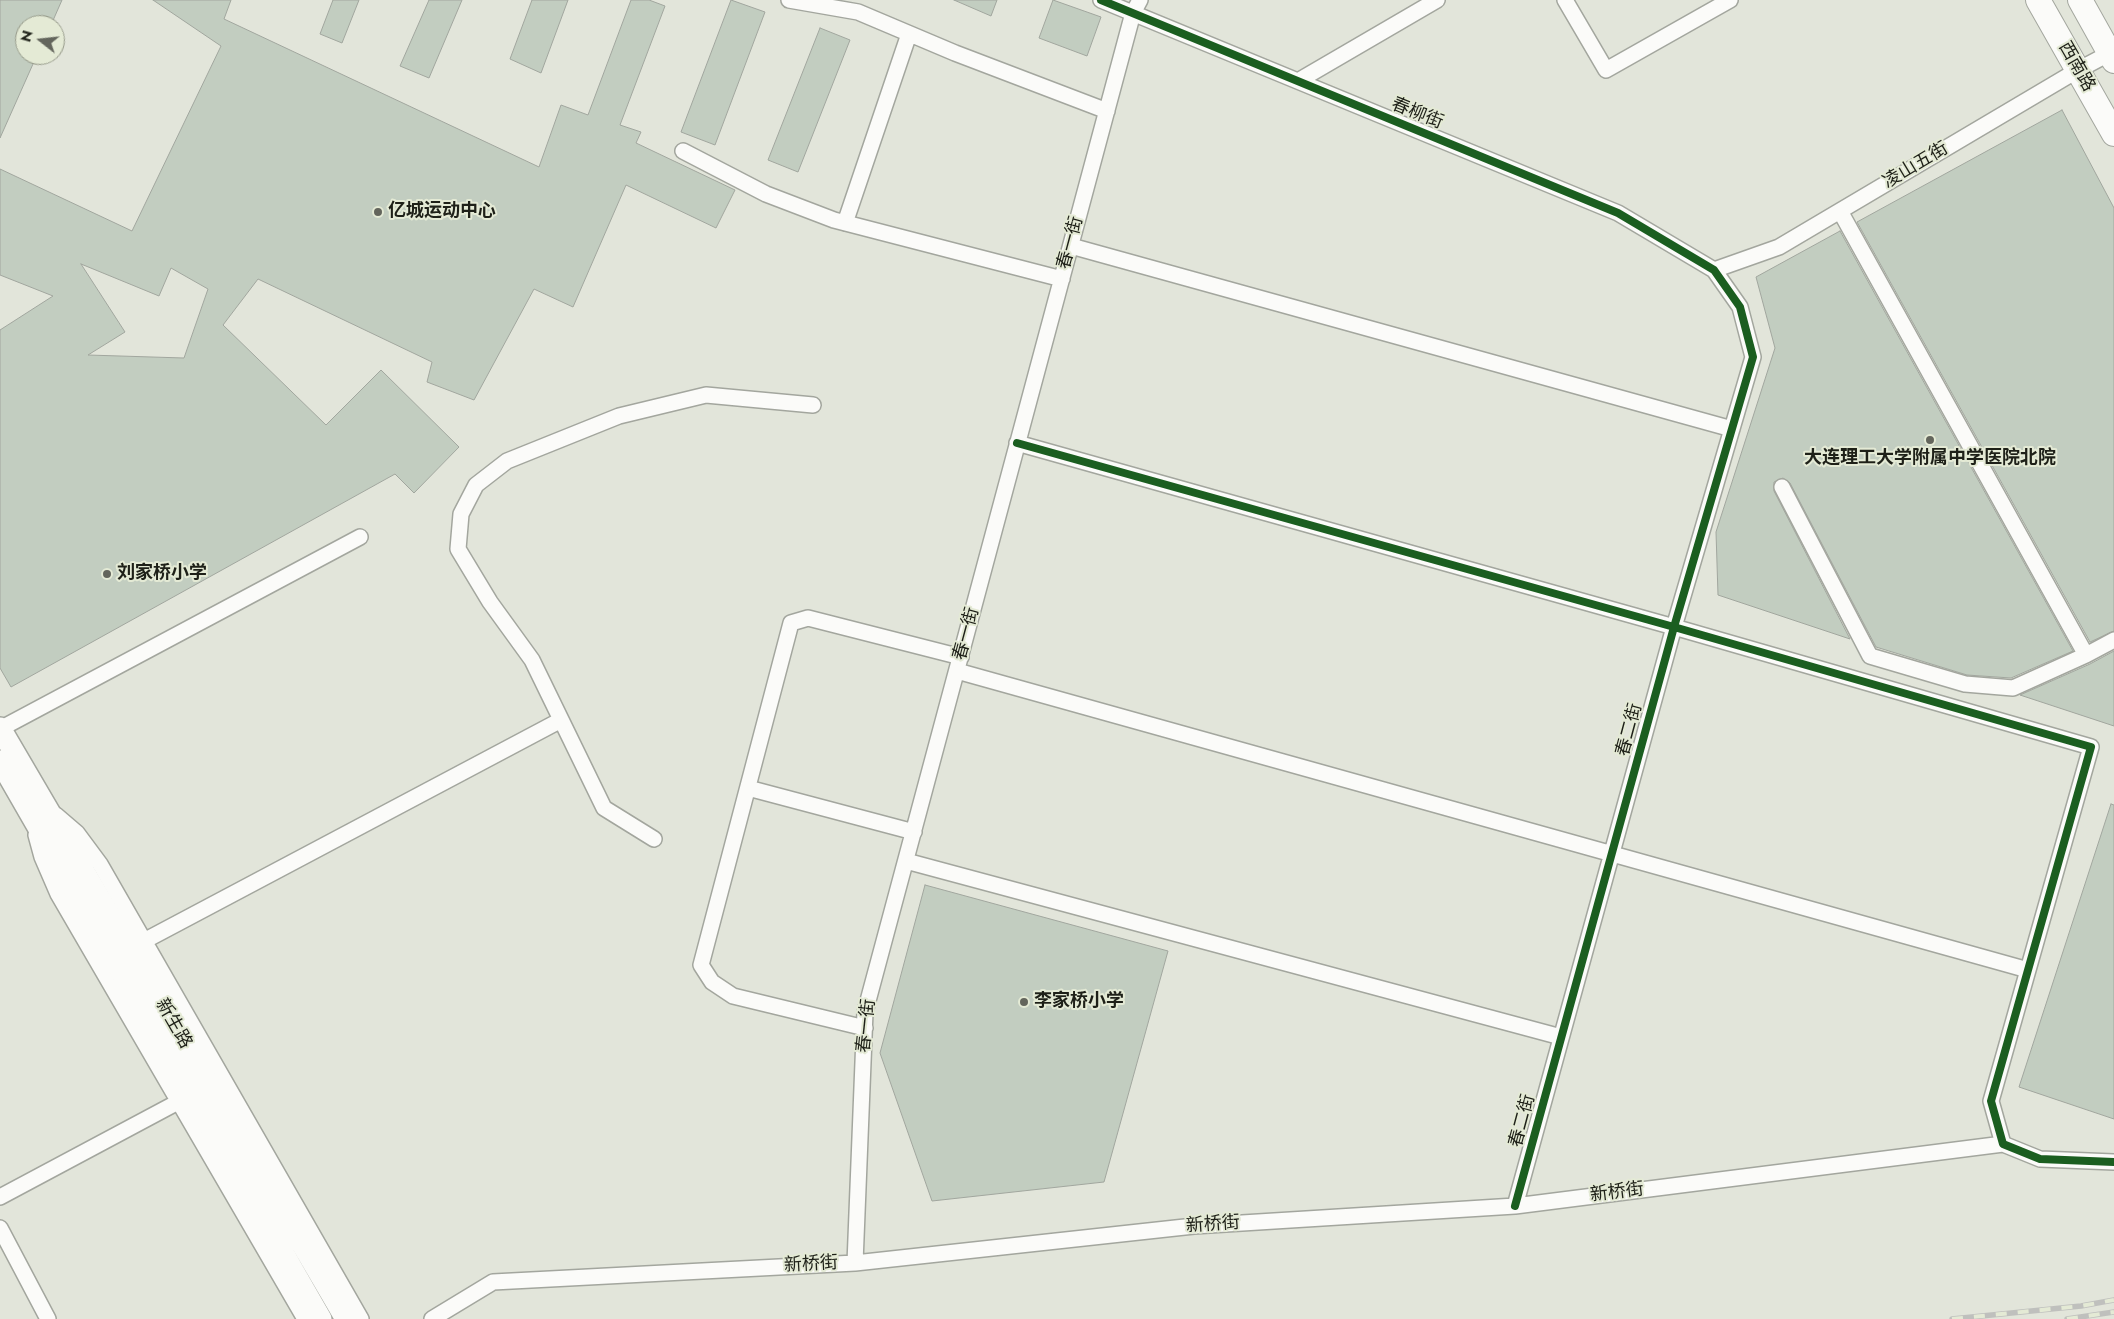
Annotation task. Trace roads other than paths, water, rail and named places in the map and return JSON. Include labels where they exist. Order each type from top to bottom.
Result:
[{"type":"main road","name":"西南路","points":[[2038,0],[2114,134]]},
{"type":"main road","name":"西南路","points":[[2080,0],[2113,56]]},
{"type":"main road","name":"新生路","points":[[0,729],[39,811],[229,1138],[346,1319]]},
{"type":"main road","name":"新生路","points":[[0,760],[39,811]]},
{"type":"main road","name":"新生路","points":[[229,1138],[322,1319]]},
{"type":"street","points":[[790,0],[858,12],[955,53],[1107,111]]},
{"type":"street","name":"春柳街","points":[[1101,0],[1136,7],[1298,81],[1618,213],[1714,270]]},
{"type":"street","points":[[1298,81],[1437,0]]},
{"type":"street","points":[[1565,0],[1606,70],[1730,0]]},
{"type":"street","name":"春一街","points":[[855,1263],[865,1012],[1136,7]]},
{"type":"street","points":[[845,223],[909,34]]},
{"type":"street","name":"凌山五街","points":[[1714,270],[1779,247],[2078,70],[2113,56]]},
{"type":"street","points":[[683,151],[766,194],[845,223],[1062,278]]},
{"type":"street","points":[[1840,211],[2086,655]]},
{"type":"street","points":[[1071,246],[1732,429]]},
{"type":"street","name":"春二街","points":[[1515,1206],[1674,627],[1753,356],[1740,307],[1714,270]]},
{"type":"street","points":[[654,839],[604,808],[532,660],[490,602],[458,548],[461,514],[476,486],[507,461],[619,416],[706,395],[813,405]]},
{"type":"street","points":[[1017,443],[1674,627],[2091,748],[1991,1102],[2003,1144],[2040,1159],[2114,1162]]},
{"type":"street","points":[[1782,487],[1870,656],[1965,684],[2013,688],[2086,655],[2114,640]]},
{"type":"street","points":[[0,729],[360,536]]},
{"type":"street","points":[[864,1028],[734,996],[712,982],[701,965],[792,623],[808,618],[959,664],[1612,853],[2028,970]]},
{"type":"street","points":[[144,941],[561,720]]},
{"type":"street","points":[[748,788],[914,832]]},
{"type":"street","points":[[39,811],[77,833],[100,864],[361,1319]]},
{"type":"street","points":[[39,811],[42,857],[58,894],[305,1319]]},
{"type":"street","points":[[906,861],[1561,1037]]},
{"type":"street","points":[[0,1197],[178,1102]]},
{"type":"street","name":"新桥街","points":[[432,1319],[494,1282],[855,1263],[1194,1226],[1515,1206],[2003,1144]]},
{"type":"street","points":[[0,1228],[48,1319]]},
{"type":"railway","points":[[1952,1319],[2081,1306],[2114,1300]]},
{"type":"railway","points":[[2067,1319],[2114,1312]]},
{"type":"place","name":"亿城运动中心","points":[[378,212]]},
{"type":"place","name":"大连理工大学附属中学医院北院","points":[[1930,440]]},
{"type":"place","name":"刘家桥小学","points":[[107,574]]},
{"type":"place","name":"李家桥小学","points":[[1024,1002]]}]
